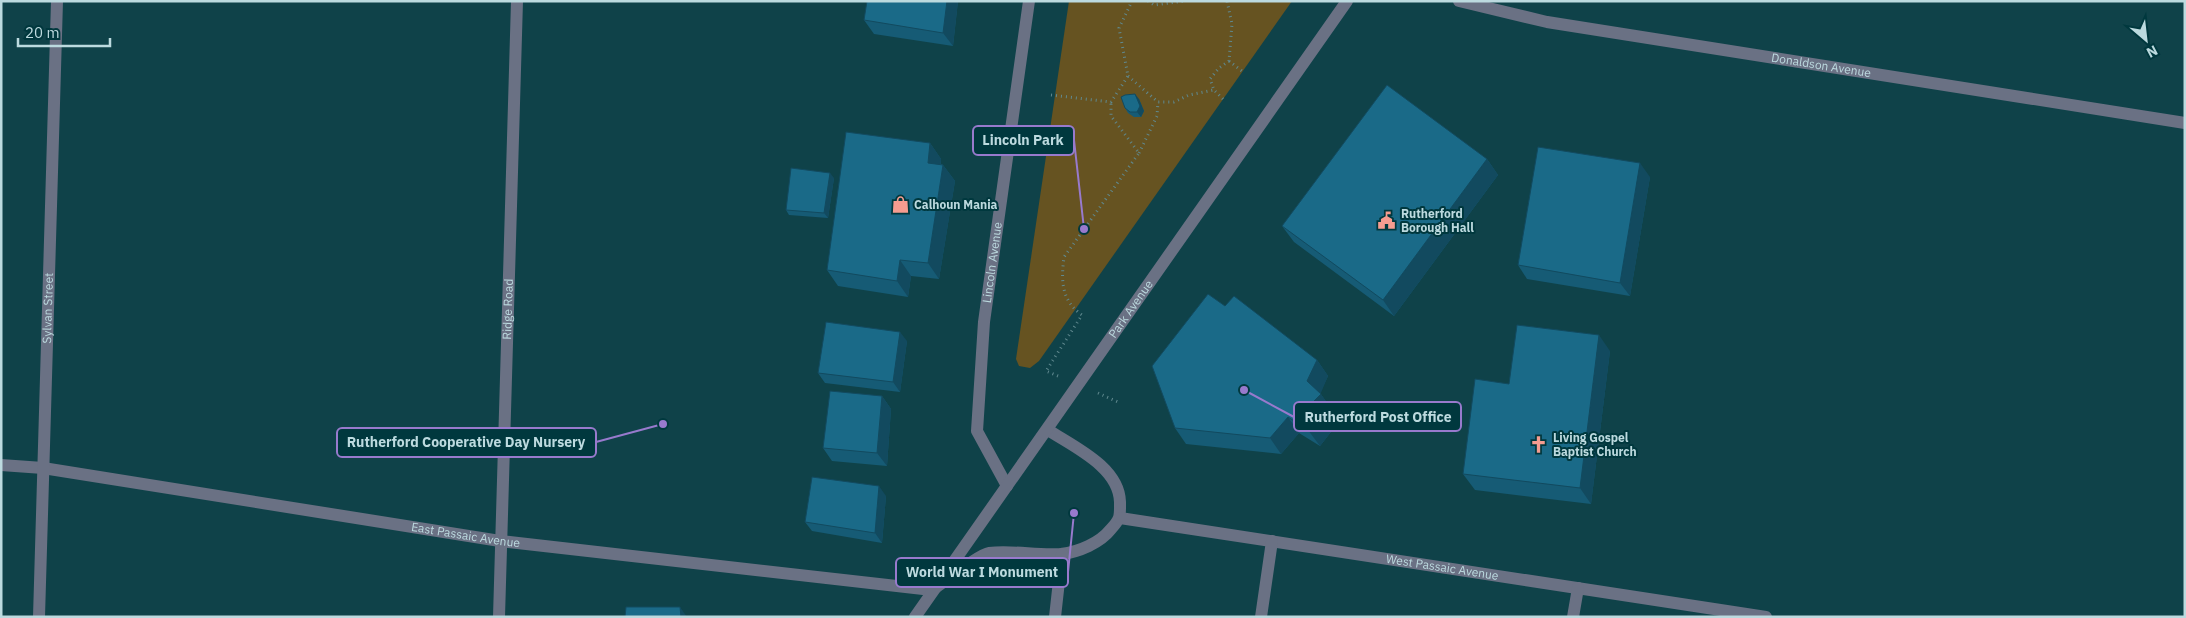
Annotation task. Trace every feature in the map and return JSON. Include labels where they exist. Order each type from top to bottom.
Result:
[{"type":"street","name":"Sylvan Street","points":[[39,617],[57,1]]},
{"type":"street","name":"Ridge Road","points":[[498,617],[517,1]]},
{"type":"street","name":"Lincoln Avenue","points":[[1007,486],[977,430],[984,322],[1029,1]]},
{"type":"street","name":"Park Avenue","points":[[915,617],[932,590],[1048,430],[1347,1]]},
{"type":"street","name":"Donaldson Avenue","points":[[1459,1],[1547,22],[2185,123]]},
{"type":"street","points":[[932,590],[987,553],[1062,554],[1085,548],[1106,535],[1120,518],[1120,492],[1112,478],[1101,466],[1048,430]]},
{"type":"street","name":"East Passaic Avenue","points":[[1,465],[43,468],[500,541],[932,590]]},
{"type":"street","name":"West Passaic Avenue","points":[[1120,518],[1766,617]]},
{"type":"street","points":[[1260,617],[1272,541]]},
{"type":"street","points":[[1055,617],[1062,554]]},
{"type":"street","points":[[1573,617],[1578,588]]},
{"type":"path","points":[[1132,1],[1120,28],[1128,76],[1158,102],[1174,102],[1189,95],[1214,90]]},
{"type":"path","points":[[1148,1],[1154,5],[1185,1]]},
{"type":"path","points":[[1227,1],[1232,24],[1229,61]]},
{"type":"path","points":[[1229,61],[1242,71]]},
{"type":"path","points":[[1223,99],[1214,90],[1210,79],[1219,68],[1229,61]]},
{"type":"path","points":[[1128,76],[1111,102],[1111,116],[1139,153]]},
{"type":"path","points":[[1051,95],[1111,102]]},
{"type":"path","points":[[1118,402],[1080,384],[1046,371],[1082,315],[1071,307],[1064,292],[1062,275],[1064,257],[1139,153],[1157,116],[1158,102]]},
{"type":"shaded area","points":[[1069,1],[1292,1],[1039,361],[1030,368],[1019,366],[1016,359]]},
{"type":"building","points":[[867,1],[947,1],[943,33],[864,20]]},
{"type":"building","name":"Rutherford Borough Hall","points":[[1387,85],[1487,159],[1383,300],[1282,226]]},
{"type":"building","points":[[1135,94],[1140,106],[1137,112],[1130,112],[1125,108],[1121,97]]},
{"type":"building","name":"Calhoun Mania","points":[[846,132],[930,143],[928,163],[943,165],[928,263],[900,260],[897,281],[827,270]]},
{"type":"building","points":[[1538,147],[1640,163],[1620,283],[1518,265]]},
{"type":"building","points":[[791,168],[830,173],[824,213],[786,210]]},
{"type":"building","points":[[1208,294],[1225,306],[1234,296],[1317,360],[1307,381],[1321,394],[1312,403],[1323,412],[1308,430],[1288,417],[1270,438],[1175,428],[1152,366]]},
{"type":"building","points":[[826,322],[900,332],[893,382],[818,373]]},
{"type":"building","name":"Living Gospel Baptist Church","points":[[1517,325],[1599,335],[1580,488],[1463,474],[1475,379],[1509,384]]},
{"type":"building","points":[[830,391],[882,396],[877,453],[823,448]]},
{"type":"building","points":[[812,477],[879,486],[875,533],[805,522]]},
{"type":"building","points":[[626,607],[680,607],[681,617],[625,617]]},
{"type":"place","name":"Calhoun Mania","points":[[900,205]]},
{"type":"place","name":"Rutherford Borough Hall","points":[[1387,221]]},
{"type":"place","name":"Lincoln Park","points":[[1084,229]]},
{"type":"place","name":"Rutherford Post Office","points":[[1244,390]]},
{"type":"place","name":"Rutherford Cooperative Day Nursery","points":[[663,424]]},
{"type":"place","name":"Living Gospel Baptist Church","points":[[1539,445]]},
{"type":"place","name":"World War I Monument","points":[[1074,513]]}]
